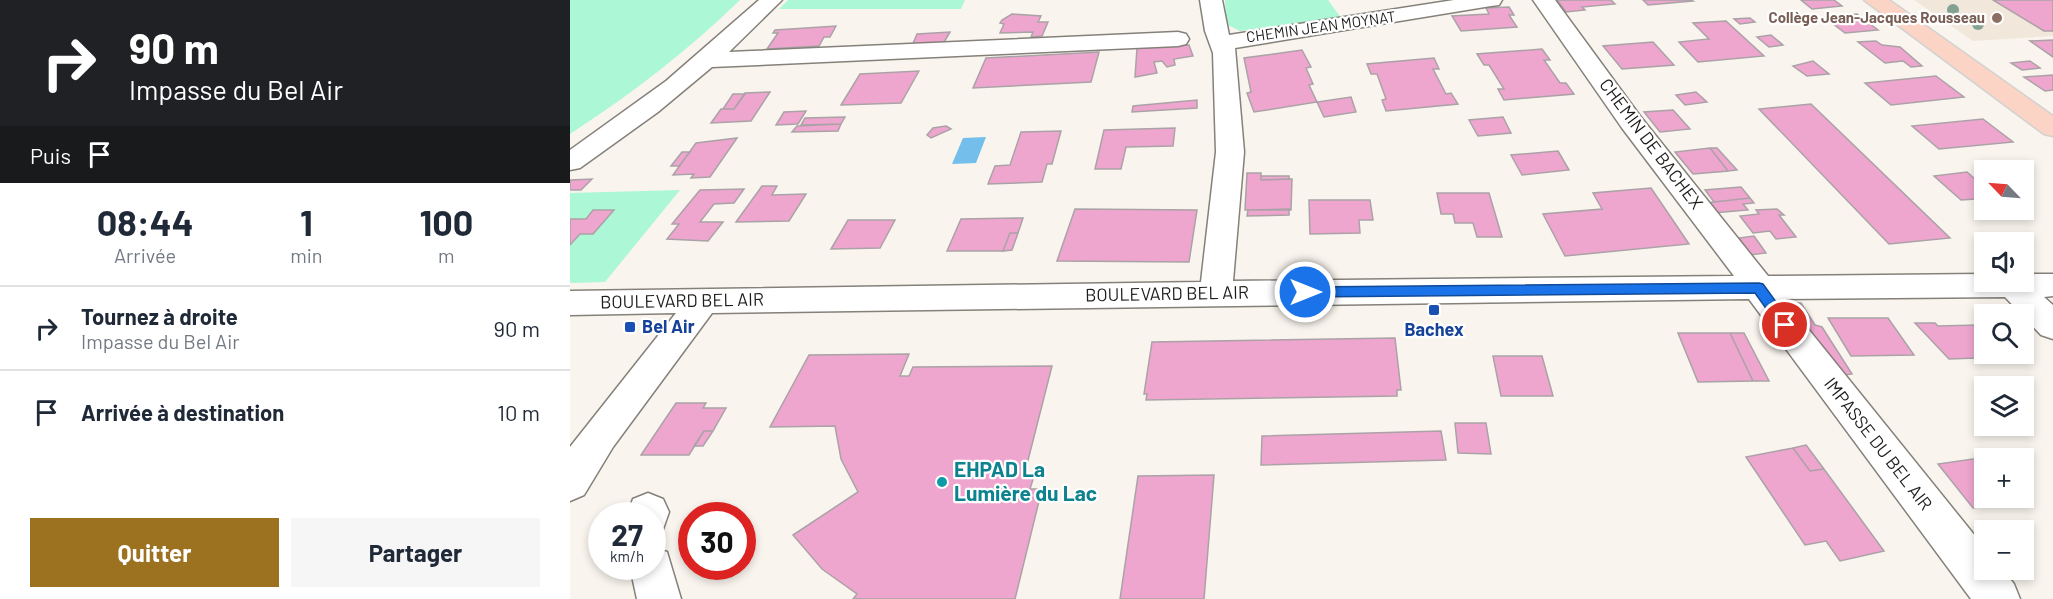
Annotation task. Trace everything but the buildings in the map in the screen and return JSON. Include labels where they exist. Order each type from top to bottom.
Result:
[{"type":"main road","points":[[1875,0],[2053,128]]},
{"type":"main road","points":[[1889,0],[2053,115]]},
{"type":"street","points":[[570,162],[644,111],[709,60],[771,0]]},
{"type":"street","name":"CHEMIN JEAN MOYNAT","points":[[1212,0],[1216,31],[1223,43],[1230,152],[1216,293]]},
{"type":"street","name":"CHEMIN JEAN MOYNAT","points":[[1223,43],[1491,0]]},
{"type":"street","name":"CHEMIN DE BACHEX","points":[[1544,0],[1631,122],[1759,288]]},
{"type":"street","points":[[709,60],[1178,39]]},
{"type":"street","name":"BOULEVARD BEL AIR","points":[[2034,285],[2053,285]]},
{"type":"street","name":"BOULEVARD BEL AIR","points":[[570,303],[1216,293],[1974,286]]},
{"type":"street","name":"IMPASSE DU BEL AIR","points":[[1759,288],[1998,599]]},
{"type":"street","points":[[2020,292],[2053,326]]},
{"type":"street","points":[[570,483],[604,432],[687,325],[702,302]]},
{"type":"street","points":[[655,580],[659,599]]},
{"type":"shaded area","name":"Collège Jean-Jacques Rousseau","points":[[1914,0],[2053,0],[2053,36],[1973,41]]},
{"type":"green space","points":[[570,0],[740,0],[658,71],[615,104],[570,134]]},
{"type":"green space","points":[[788,0],[965,0],[961,9],[779,9]]},
{"type":"green space","points":[[1225,0],[1328,0],[1341,18],[1240,31],[1226,24]]},
{"type":"green space","points":[[680,190],[605,282],[570,283],[570,193]]},
{"type":"water","points":[[986,137],[976,163],[952,164],[963,138]]},
{"type":"place","name":"Collège Jean-Jacques Rousseau","points":[[1997,18]]},
{"type":"place","name":"Bachex","points":[[1434,310]]},
{"type":"place","name":"Bel Air","points":[[630,327]]},
{"type":"place","name":"EHPAD La Lumière du Lac","points":[[942,482]]},
{"type":"route","points":[[1305,292],[1759,288],[1785,325]]}]
